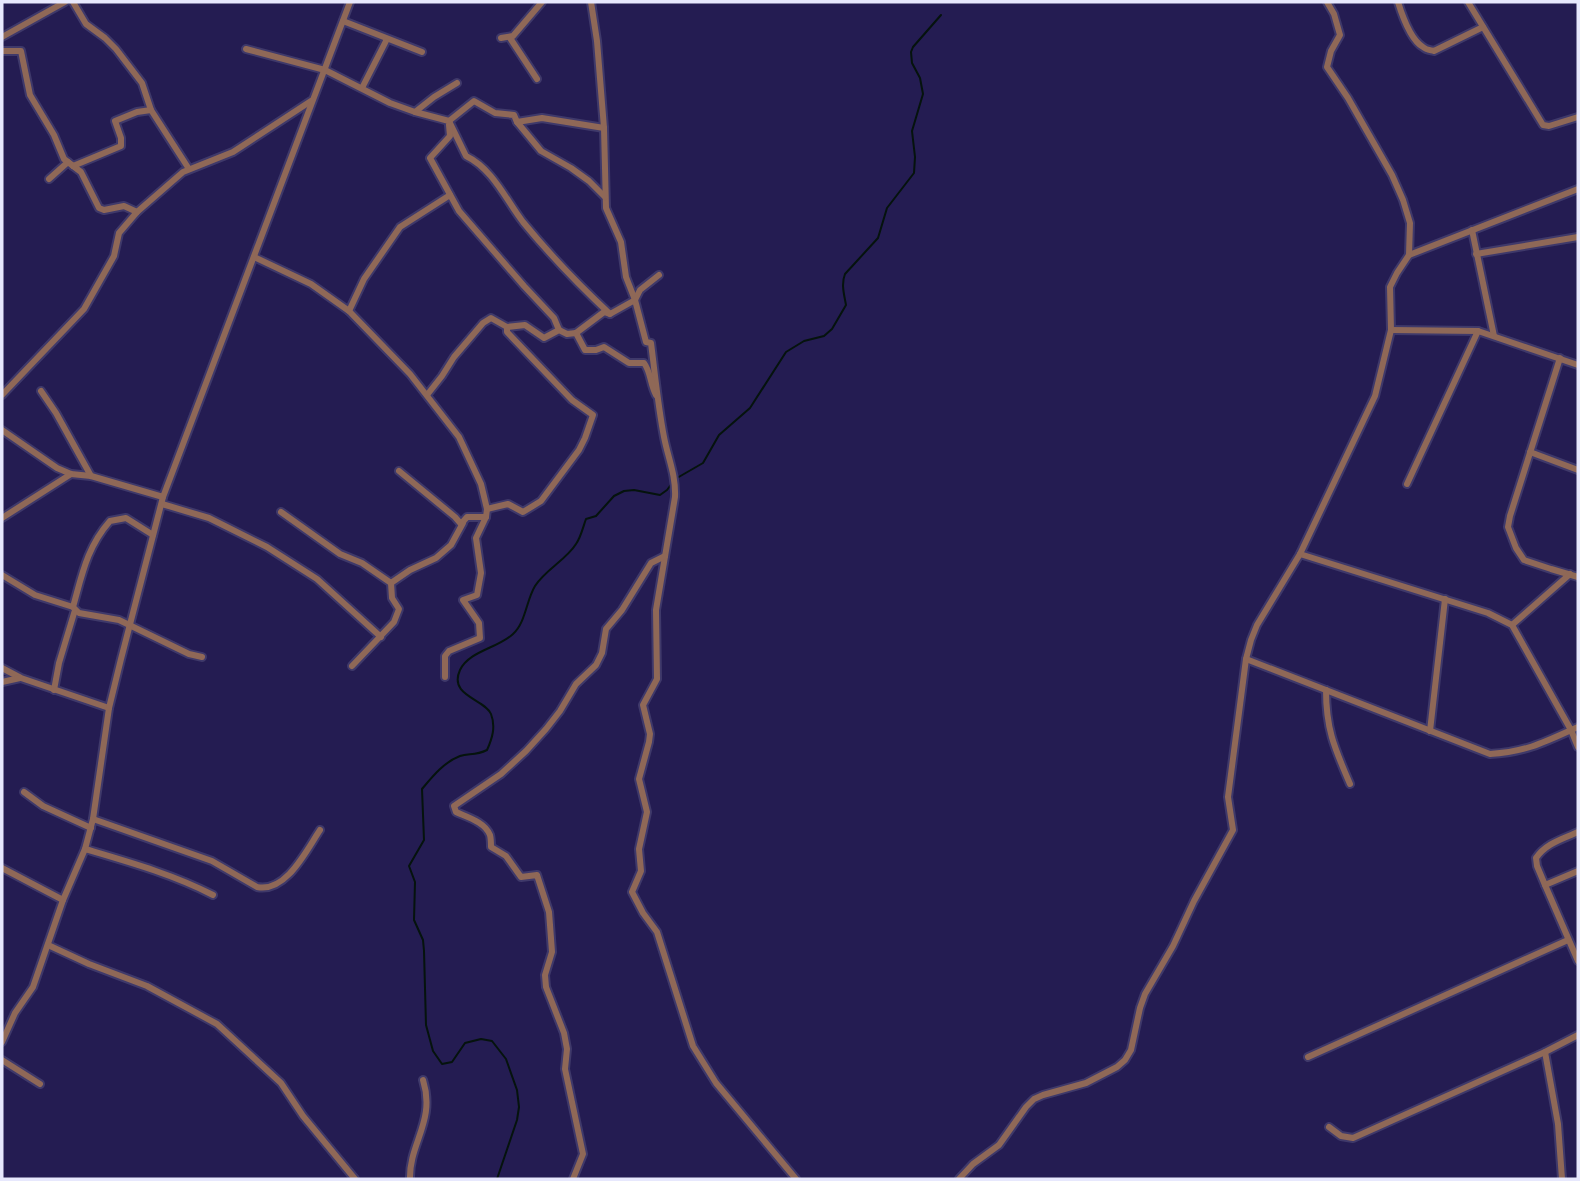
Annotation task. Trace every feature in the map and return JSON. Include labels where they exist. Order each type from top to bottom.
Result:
[{"type":"street","points":[[2,37],[65,2]]},
{"type":"street","points":[[72,2],[86,24],[116,49],[142,83],[151,110],[189,169]]},
{"type":"street","points":[[2,1042],[15,1013],[33,987],[63,900],[85,849],[93,819],[110,708],[162,500],[350,2]]},
{"type":"street","points":[[501,38],[510,38],[542,2]]},
{"type":"street","points":[[591,2],[604,128],[606,208],[621,242],[626,277],[646,342],[651,343],[664,440],[676,484],[656,610],[657,679],[643,705],[650,734],[639,779],[647,812],[639,849],[641,871],[632,892],[643,914],[657,932],[693,1046],[716,1083],[796,1179]]},
{"type":"street","points":[[1327,2],[1340,35],[1331,51],[1327,67],[1380,151],[1398,188],[1410,223],[1409,255]]},
{"type":"street","points":[[1398,2],[1403,19],[1416,40],[1422,47],[1434,51],[1483,27]]},
{"type":"street","points":[[1468,2],[1543,125],[1549,126],[1578,117]]},
{"type":"street","points":[[343,21],[422,52]]},
{"type":"street","points":[[510,38],[537,79]]},
{"type":"street","points":[[362,88],[387,39]]},
{"type":"street","points":[[246,49],[325,70],[390,103],[449,121],[466,156],[496,182],[521,219],[551,255],[610,314]]},
{"type":"street","points":[[2,51],[20,51],[30,96],[54,135],[64,159],[81,173],[99,208],[104,211],[124,206],[137,212]]},
{"type":"street","points":[[415,112],[457,83]]},
{"type":"street","points":[[2,396],[84,309],[114,256],[119,233],[137,212],[179,175],[233,152],[313,100]]},
{"type":"street","points":[[449,121],[474,101],[495,113],[514,116],[541,151],[571,168],[605,197]]},
{"type":"street","points":[[49,179],[71,164],[121,146],[115,121],[137,112],[151,110]]},
{"type":"street","points":[[517,122],[542,118],[604,128]]},
{"type":"street","points":[[449,121],[450,136],[430,158],[458,211],[554,318],[559,330],[567,334],[576,333],[604,312],[610,314],[635,300],[639,290],[659,275]]},
{"type":"street","points":[[959,1179],[973,1164],[999,1145],[1034,1100],[1086,1083],[1117,1068],[1131,1051],[1145,994],[1233,830],[1228,797],[1246,659],[1251,640],[1257,625],[1300,554],[1375,396],[1391,330],[1390,287],[1396,273],[1409,255],[1578,188]]},
{"type":"street","points":[[349,311],[364,279],[400,227],[450,195]]},
{"type":"street","points":[[1472,230],[1494,336]]},
{"type":"street","points":[[1476,254],[1578,237]]},
{"type":"street","points":[[254,257],[311,284],[349,311],[427,395],[459,437],[481,484],[486,513],[476,538],[481,573],[477,595],[463,600],[479,623],[480,638],[449,651],[445,656],[445,677]]},
{"type":"street","points":[[427,395],[454,357],[483,323],[491,318],[507,327],[525,326],[544,338],[559,330]]},
{"type":"street","points":[[399,471],[461,524],[467,517],[508,504],[523,512],[541,500],[579,450],[593,415],[572,400],[507,332],[507,327]]},
{"type":"street","points":[[1391,330],[1478,331],[1578,365]]},
{"type":"street","points":[[1408,484],[1478,331]]},
{"type":"street","points":[[576,333],[585,350],[604,347],[629,363],[644,363],[659,401]]},
{"type":"street","points":[[1560,358],[1508,527],[1524,560],[1578,577]]},
{"type":"street","points":[[41,391],[91,476]]},
{"type":"street","points":[[2,430],[57,468],[71,474],[91,476],[162,500],[209,518],[267,547],[317,579],[381,637]]},
{"type":"street","points":[[1530,452],[1578,470]]},
{"type":"street","points":[[2,518],[71,474]]},
{"type":"street","points":[[281,512],[340,554],[362,563],[391,583]]},
{"type":"street","points":[[391,583],[410,569],[436,558],[451,545],[467,517]]},
{"type":"street","points":[[54,690],[86,558],[98,535],[110,521],[127,518],[153,536]]},
{"type":"street","points":[[1300,554],[1488,613],[1512,625],[1578,747]]},
{"type":"street","points":[[573,1179],[583,1154],[565,1069],[567,1049],[546,987],[545,975],[552,953],[549,912],[537,875],[521,877],[506,856],[491,848],[490,835],[482,826],[473,818],[456,812],[454,806],[501,774],[546,729],[576,684],[596,665],[602,653],[606,629],[622,610],[651,563],[665,556]]},
{"type":"street","points":[[1512,625],[1570,574]]},
{"type":"street","points":[[2,575],[35,595],[74,609],[79,614],[118,620],[189,654],[202,657]]},
{"type":"street","points":[[352,666],[394,622],[399,609],[392,598],[391,583]]},
{"type":"street","points":[[1430,732],[1445,599]]},
{"type":"street","points":[[1246,659],[1490,754],[1528,749],[1578,727]]},
{"type":"street","points":[[2,668],[21,678],[110,708]]},
{"type":"street","points":[[2,682],[21,678]]},
{"type":"street","points":[[1326,690],[1326,714],[1333,745],[1350,784]]},
{"type":"street","points":[[24,792],[43,806],[90,828]]},
{"type":"street","points":[[93,819],[199,855],[265,889],[289,876],[320,830]]},
{"type":"street","points":[[1578,832],[1542,849],[1536,858],[1578,961]]},
{"type":"street","points":[[85,849],[136,863],[213,895]]},
{"type":"street","points":[[2,868],[63,900]]},
{"type":"street","points":[[1545,885],[1578,871]]},
{"type":"street","points":[[1308,1057],[1568,940]]},
{"type":"street","points":[[48,945],[148,986],[217,1024],[281,1083],[303,1116],[355,1179]]},
{"type":"street","points":[[1329,1127],[1341,1136],[1353,1138],[1578,1035]]},
{"type":"street","points":[[1545,1052],[1558,1124],[1562,1179]]},
{"type":"street","points":[[2,1060],[40,1084]]},
{"type":"street","points":[[410,1179],[414,1154],[425,1124],[427,1092],[423,1080]]},
{"type":"waterway","points":[[677,478],[703,463],[719,435],[750,408],[786,352],[804,341],[824,336],[832,329],[846,305],[843,285],[845,274],[878,238],[887,208],[914,173],[912,131],[923,94],[911,52],[941,15]]},
{"type":"waterway","points":[[497,1179],[519,1107],[517,1090],[506,1059],[492,1041],[481,1039],[465,1043],[452,1062],[442,1064],[433,1051],[426,1025],[423,940],[414,920],[415,882],[409,866],[424,840],[422,789],[449,762],[460,756],[487,750],[490,742],[493,728],[491,714],[459,686],[460,670],[464,664],[513,634],[535,586],[572,550],[586,519],[596,516],[614,496],[624,491],[660,495],[673,482]]}]
